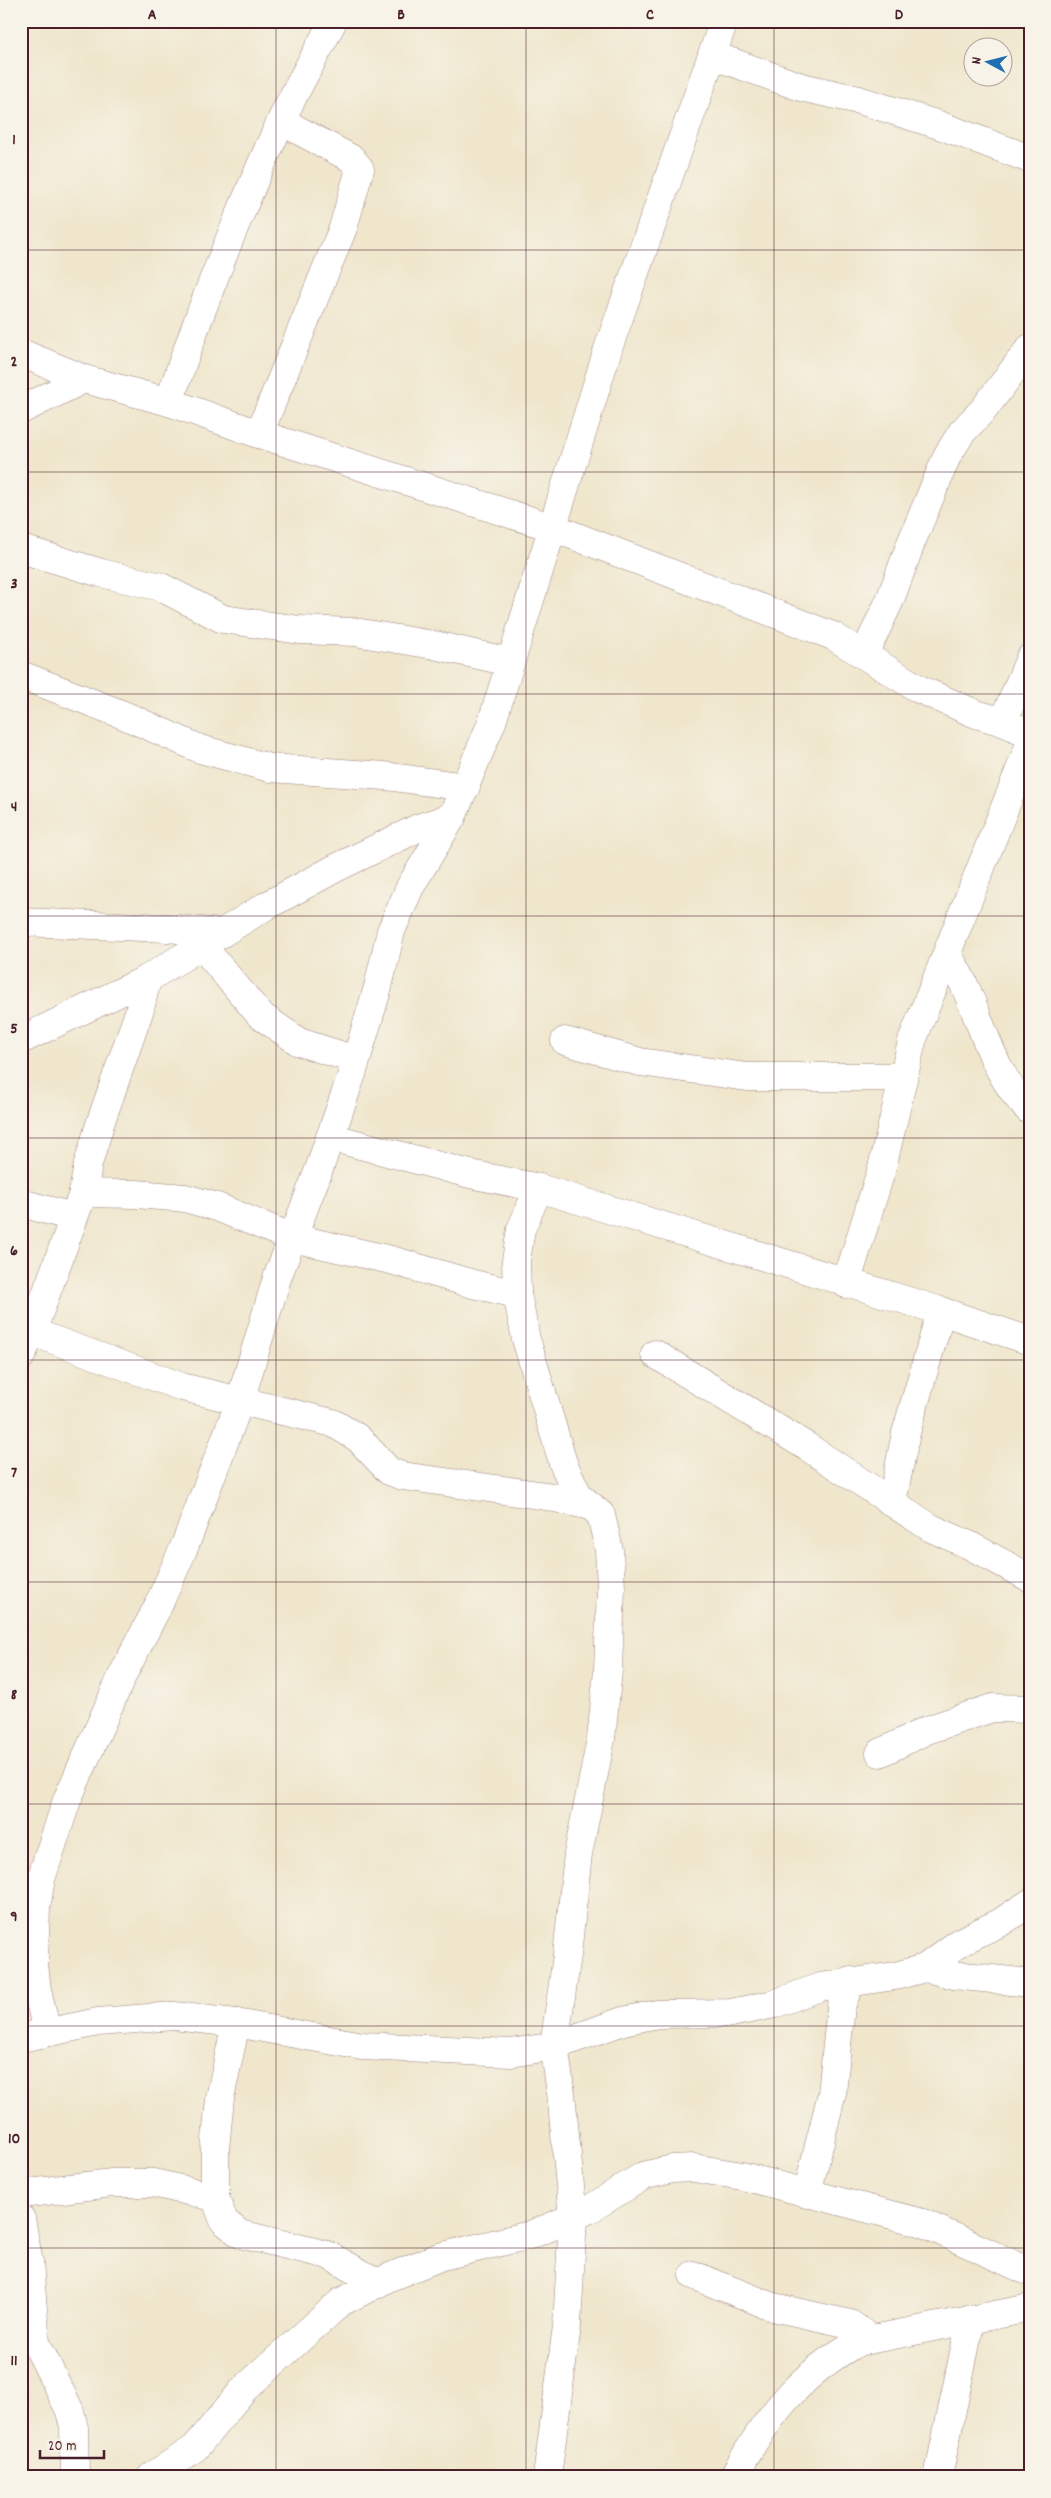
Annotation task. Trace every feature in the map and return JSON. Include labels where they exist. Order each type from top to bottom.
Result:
[{"type":"street","points":[[170,402],[189,342],[232,230],[281,121],[333,21]]},
{"type":"street","points":[[47,2030],[37,1990],[34,1964],[36,1908],[31,1876],[67,1800],[122,1674],[158,1606],[185,1545],[240,1402],[260,1330],[356,1060],[378,987],[391,931],[410,887],[452,817],[492,722],[554,528],[609,346],[724,21]]},
{"type":"street","points":[[712,55],[800,87],[860,100],[1030,159]]},
{"type":"street","points":[[259,434],[344,228],[360,169],[352,159],[281,121]]},
{"type":"street","points":[[864,655],[890,600],[914,534],[947,456],[962,432],[984,409],[1030,348]]},
{"type":"street","points":[[21,353],[84,379],[170,402],[259,434],[554,528],[833,636],[919,689],[976,714],[1003,722],[1030,734]]},
{"type":"street","points":[[21,410],[84,379]]},
{"type":"street","points":[[21,549],[101,573],[161,587],[223,619],[300,630],[355,632],[468,651],[510,662]]},
{"type":"street","points":[[1003,722],[1030,658]]},
{"type":"street","points":[[21,675],[126,716],[200,749],[270,768],[385,776],[466,787]]},
{"type":"street","points":[[846,1284],[882,1168],[912,1041],[933,984],[948,955],[1030,744]]},
{"type":"street","points":[[21,1040],[147,979],[212,939],[336,868],[418,828],[452,817]]},
{"type":"street","points":[[21,922],[167,928],[212,939],[260,1015],[299,1042],[356,1060]]},
{"type":"street","points":[[948,955],[966,989],[984,1038],[999,1070],[1030,1111]]},
{"type":"street","points":[[147,979],[140,1009],[100,1124],[78,1205],[27,1344],[240,1402],[333,1423],[358,1438],[389,1471],[402,1476],[546,1496],[592,1506]]},
{"type":"street","points":[[565,1041],[640,1062],[748,1077],[902,1077]]},
{"type":"street","points":[[330,1137],[470,1174],[539,1188],[846,1284],[941,1311],[1030,1341]]},
{"type":"street","points":[[539,1188],[521,1229],[516,1261],[517,1294],[531,1357],[563,1463],[578,1495],[602,1515],[609,1550],[611,1588],[608,1670],[601,1739],[578,1854],[568,1956],[554,2046],[561,2093],[573,2217],[567,2326],[547,2477]]},
{"type":"street","points":[[21,1203],[78,1205],[136,1194],[184,1198],[217,1207],[293,1238],[391,1260],[473,1284],[517,1294]]},
{"type":"street","points":[[892,1502],[906,1433],[941,1311]]},
{"type":"street","points":[[655,1354],[806,1446],[931,1528],[969,1545],[1030,1578]]},
{"type":"street","points":[[880,1753],[927,1730],[992,1708],[1030,1709]]},
{"type":"street","points":[[21,2038],[47,2030],[98,2022],[174,2016],[236,2023],[321,2040],[404,2050],[511,2053],[554,2046],[622,2021],[658,2014],[730,2013],[774,2004],[820,1987],[851,1980],[895,1976],[925,1968],[960,1942],[1001,1922],[1030,1903]]},
{"type":"street","points":[[925,1968],[954,1975],[1030,1983]]},
{"type":"street","points":[[807,2194],[832,2093],[841,2006],[851,1980]]},
{"type":"street","points":[[236,2023],[220,2098],[215,2149],[215,2197],[224,2221],[240,2234],[328,2255],[378,2283]]},
{"type":"street","points":[[152,2477],[188,2466],[195,2448],[244,2389],[341,2302],[378,2283],[439,2257],[530,2235],[590,2209],[643,2176],[672,2169],[694,2168],[742,2176],[923,2224],[1030,2272]]},
{"type":"street","points":[[21,2194],[112,2183],[144,2183],[215,2197]]},
{"type":"street","points":[[21,2219],[29,2263],[28,2342],[70,2411],[74,2428],[75,2477]]},
{"type":"street","points":[[693,2275],[773,2307],[850,2324],[871,2339]]},
{"type":"street","points":[[733,2477],[748,2449],[779,2406],[812,2371],[833,2356],[858,2342],[1030,2308]]},
{"type":"street","points":[[938,2477],[971,2319]]}]
